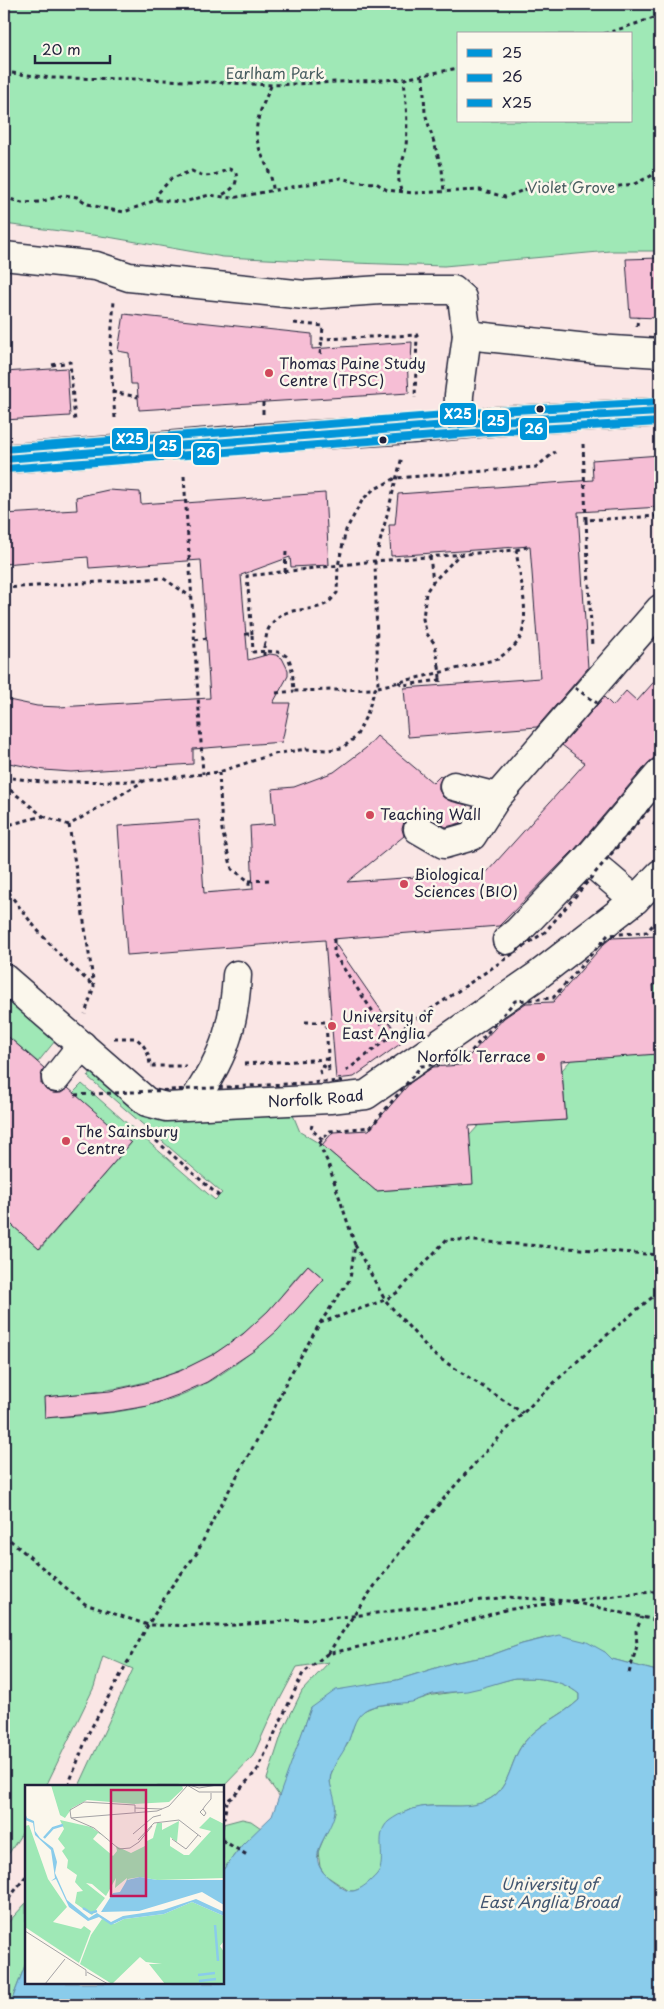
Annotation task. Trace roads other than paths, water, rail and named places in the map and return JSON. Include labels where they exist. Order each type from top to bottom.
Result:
[{"type":"lane","points":[[4,256],[96,266],[129,277],[305,295],[381,290],[453,290],[462,298],[467,335],[458,424]]},
{"type":"lane","points":[[467,335],[597,349],[660,353]]},
{"type":"lane","points":[[4,459],[458,424],[660,412]]},
{"type":"lane","points":[[418,829],[444,844],[472,836],[497,798],[544,741],[660,609]]},
{"type":"lane","points":[[507,940],[518,931],[587,859],[660,773]]},
{"type":"lane","points":[[454,786],[497,798]]},
{"type":"lane","points":[[587,859],[635,900]]},
{"type":"lane","name":"Norfolk Road","points":[[4,978],[77,1033],[102,1064],[148,1102],[166,1107],[315,1099],[366,1094],[536,976],[635,900],[660,874]]},
{"type":"lane","points":[[191,1105],[216,1066],[231,1024],[235,1006],[237,976]]},
{"type":"lane","points":[[66,1086],[77,1033]]},
{"type":"water","name":"University of East Anglia Broad","points":[[559,1635],[587,1642],[605,1652],[612,1659],[660,1672],[660,2005],[10,2005],[25,1966],[25,1984],[224,1984],[224,1869],[242,1845],[272,1816],[311,1708],[336,1690],[397,1680],[452,1663],[489,1656],[522,1644]],"holes":[[[515,1678],[541,1679],[564,1685],[579,1694],[579,1700],[529,1737],[518,1751],[505,1782],[495,1795],[475,1805],[421,1807],[404,1812],[389,1821],[382,1832],[381,1865],[379,1871],[369,1882],[357,1890],[350,1891],[345,1889],[323,1872],[318,1864],[318,1855],[335,1811],[335,1800],[330,1781],[331,1776],[334,1766],[347,1744],[360,1714],[373,1706],[412,1702],[433,1694],[467,1691]]]},
{"type":"place","name":"Thomas Paine Study Centre (TPSC)","points":[[269,373]]},
{"type":"place","name":"Teaching Wall","points":[[370,815]]},
{"type":"place","name":"Biological Sciences (BIO)","points":[[404,884]]},
{"type":"place","name":"University of East Anglia","points":[[332,1026]]},
{"type":"place","name":"Norfolk Terrace","points":[[541,1057]]},
{"type":"place","name":"The Sainsbury Centre","points":[[66,1141]]},
{"type":"park label","name":"Earlham Park","points":[[275,74]]},
{"type":"park label","name":"Violet Grove","points":[[571,188]]}]
